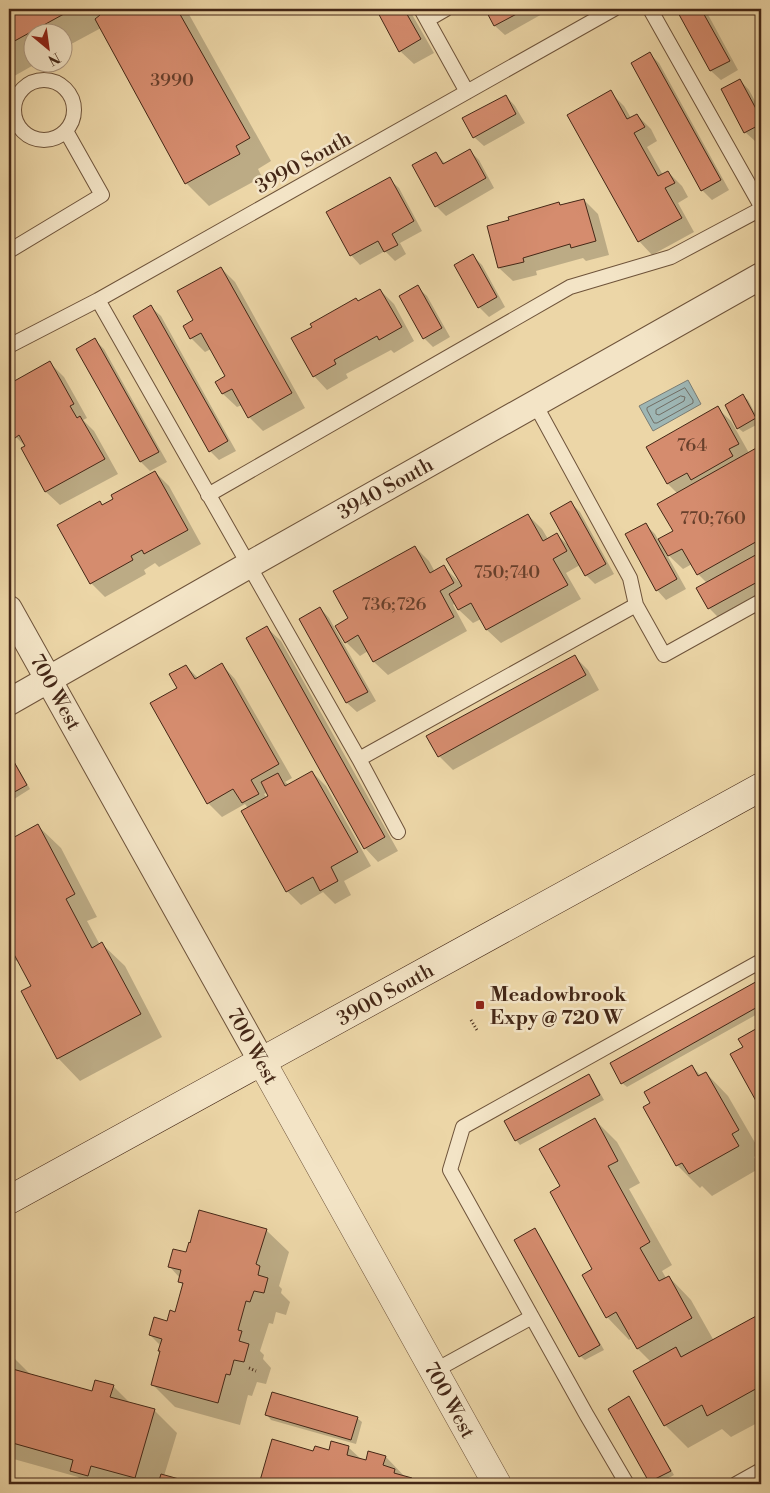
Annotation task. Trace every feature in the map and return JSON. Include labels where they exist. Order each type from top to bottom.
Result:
[{"type":"main road","name":"3900 South","points":[[9,1200],[761,787]]},
{"type":"main road","name":"700 West","points":[[262,1062],[498,1484]]},
{"type":"street","name":"3940 South","points":[[9,702],[761,276]]},
{"type":"street","name":"700 West","points":[[9,609],[262,1062]]},
{"type":"lane","points":[[446,9],[424,14],[467,92]]},
{"type":"lane","name":"3990 South","points":[[9,346],[98,300],[614,9]]},
{"type":"lane","points":[[208,495],[570,287],[671,258],[761,207],[650,9]]},
{"type":"lane","points":[[35,80],[51,80],[65,88],[73,101],[74,117],[66,131],[52,139],[36,140],[22,132],[14,118],[14,103],[21,88],[35,80]]},
{"type":"lane","points":[[9,251],[102,196],[66,131]]},
{"type":"lane","points":[[98,300],[359,759],[398,832]]},
{"type":"lane","points":[[535,404],[630,578],[636,605],[664,656],[761,601]]},
{"type":"lane","points":[[359,759],[636,605]]},
{"type":"lane","points":[[628,1484],[586,1414],[450,1170],[455,1149],[462,1127],[761,961]]},
{"type":"lane","points":[[434,1371],[532,1317]]},
{"type":"lane","points":[[736,1484],[761,1470]]},
{"type":"path","points":[[471,1020],[477,1030]]},
{"type":"path","points":[[248,1368],[256,1371]]},
{"type":"water","points":[[688,380],[701,404],[653,431],[639,406]]},
{"type":"building","points":[[9,9],[73,9],[49,22],[22,22],[22,37],[9,44]]},
{"type":"building","points":[[96,9],[177,9],[250,138],[236,146],[240,154],[185,184],[96,21],[95,19],[100,15]]},
{"type":"building","points":[[376,9],[404,9],[421,39],[399,52]]},
{"type":"building","points":[[485,9],[526,9],[494,26]]},
{"type":"building","points":[[676,9],[701,9],[730,61],[710,71]]},
{"type":"building","points":[[650,52],[721,180],[701,191],[631,63]]},
{"type":"building","points":[[740,79],[761,118],[761,124],[744,133],[721,89]]},
{"type":"building","points":[[611,90],[627,119],[637,114],[645,127],[634,133],[658,176],[668,171],[675,183],[665,188],[682,218],[638,242],[567,115]]},
{"type":"building","points":[[506,95],[516,114],[473,138],[462,118]]},
{"type":"building","points":[[470,149],[486,178],[435,207],[412,165],[436,152],[443,164]]},
{"type":"building","points":[[390,177],[414,221],[392,234],[398,245],[384,252],[378,241],[350,256],[326,212]]},
{"type":"building","points":[[584,199],[596,241],[571,248],[570,244],[523,258],[524,262],[498,268],[487,226],[509,220],[508,217],[559,202],[560,205]]},
{"type":"building","points":[[473,254],[497,297],[478,308],[454,265]]},
{"type":"building","points":[[221,267],[292,393],[248,418],[232,389],[222,394],[215,382],[225,376],[201,333],[190,339],[183,326],[193,320],[177,291]]},
{"type":"building","points":[[418,285],[442,328],[423,339],[399,296]]},
{"type":"building","points":[[380,289],[402,327],[379,340],[377,336],[334,360],[336,364],[313,377],[291,338],[312,327],[310,324],[356,298],[358,301]]},
{"type":"building","points":[[151,305],[228,441],[209,452],[133,316]]},
{"type":"building","points":[[95,338],[159,452],[140,462],[76,349]]},
{"type":"building","points":[[50,361],[74,404],[70,406],[77,418],[80,416],[105,459],[45,492],[21,448],[25,446],[19,435],[15,438],[9,426],[9,384]]},
{"type":"building","points":[[743,394],[756,418],[737,429],[725,405]]},
{"type":"building","points":[[718,406],[739,444],[729,449],[733,456],[691,480],[687,473],[667,484],[646,447]]},
{"type":"building","points":[[758,447],[761,452],[761,539],[697,575],[682,549],[668,556],[658,539],[673,531],[657,504]]},
{"type":"building","points":[[155,471],[188,530],[144,554],[142,550],[131,556],[133,560],[90,584],[57,525],[100,501],[102,505],[113,499],[111,495]]},
{"type":"building","points":[[571,501],[606,564],[585,576],[550,513]]},
{"type":"building","points":[[528,514],[543,541],[557,533],[567,551],[553,559],[568,585],[486,630],[471,603],[458,610],[449,594],[462,586],[446,559]]},
{"type":"building","points":[[646,523],[677,579],[656,591],[625,534]]},
{"type":"building","points":[[415,546],[430,573],[444,565],[454,583],[440,591],[454,617],[373,662],[358,635],[345,643],[335,626],[348,618],[333,591]]},
{"type":"building","points":[[761,552],[761,580],[708,609],[696,588]]},
{"type":"building","points":[[320,607],[368,692],[346,703],[299,619]]},
{"type":"building","points":[[267,626],[385,837],[364,849],[246,638]]},
{"type":"building","points":[[575,655],[586,675],[438,757],[426,736]]},
{"type":"building","points":[[222,663],[279,764],[251,780],[259,794],[242,803],[233,789],[207,804],[150,703],[177,688],[169,674],[186,665],[195,679]]},
{"type":"building","points":[[9,753],[27,785],[9,795]]},
{"type":"building","points":[[312,771],[358,852],[331,867],[338,881],[320,891],[313,877],[286,892],[241,811],[268,796],[261,782],[278,773],[285,786]]},
{"type":"building","points":[[38,824],[75,894],[66,899],[92,948],[102,942],[141,1014],[57,1059],[21,991],[31,986],[9,945],[9,840]]},
{"type":"building","points":[[761,979],[761,1005],[621,1084],[610,1063]]},
{"type":"building","points":[[761,1026],[761,1098],[756,1101],[730,1054],[743,1047],[738,1039]]},
{"type":"building","points":[[692,1065],[698,1076],[706,1072],[739,1130],[732,1134],[739,1146],[689,1174],[682,1163],[676,1166],[643,1107],[650,1103],[644,1092]]},
{"type":"building","points":[[589,1074],[600,1095],[515,1141],[504,1121]]},
{"type":"building","points":[[595,1118],[618,1161],[608,1166],[650,1242],[640,1248],[659,1281],[669,1276],[692,1318],[637,1349],[616,1312],[606,1318],[582,1275],[592,1269],[550,1192],[560,1186],[539,1149]]},
{"type":"building","points":[[199,1210],[267,1229],[256,1264],[260,1266],[258,1275],[268,1278],[264,1293],[254,1291],[250,1302],[246,1301],[238,1330],[242,1331],[239,1341],[249,1344],[244,1362],[234,1360],[230,1375],[226,1374],[218,1403],[151,1385],[162,1339],[149,1335],[154,1317],[167,1321],[170,1310],[175,1312],[183,1283],[178,1282],[181,1270],[168,1267],[173,1249],[186,1252]]},
{"type":"building","points":[[535,1228],[600,1345],[579,1357],[514,1240]]},
{"type":"building","points":[[758,1315],[761,1321],[761,1386],[707,1416],[702,1405],[664,1426],[633,1371],[676,1347],[681,1357]]},
{"type":"building","points":[[9,1354],[13,1355],[9,1368]]},
{"type":"building","points":[[9,1368],[92,1391],[95,1380],[114,1385],[110,1397],[155,1409],[135,1478],[91,1466],[88,1476],[70,1471],[73,1460],[9,1442]]},
{"type":"building","points":[[272,1392],[358,1417],[351,1440],[265,1415]]},
{"type":"building","points":[[629,1396],[671,1471],[649,1482],[608,1409]]},
{"type":"building","points":[[272,1439],[313,1451],[315,1446],[329,1450],[331,1441],[349,1446],[347,1455],[366,1460],[368,1451],[386,1456],[383,1465],[395,1469],[394,1473],[412,1478],[410,1484],[259,1484]]},
{"type":"building","points":[[161,1474],[197,1484],[158,1484]]},
{"type":"place","name":"Meadowbrook Expy @ 720 W","points":[[480,1005]]}]
